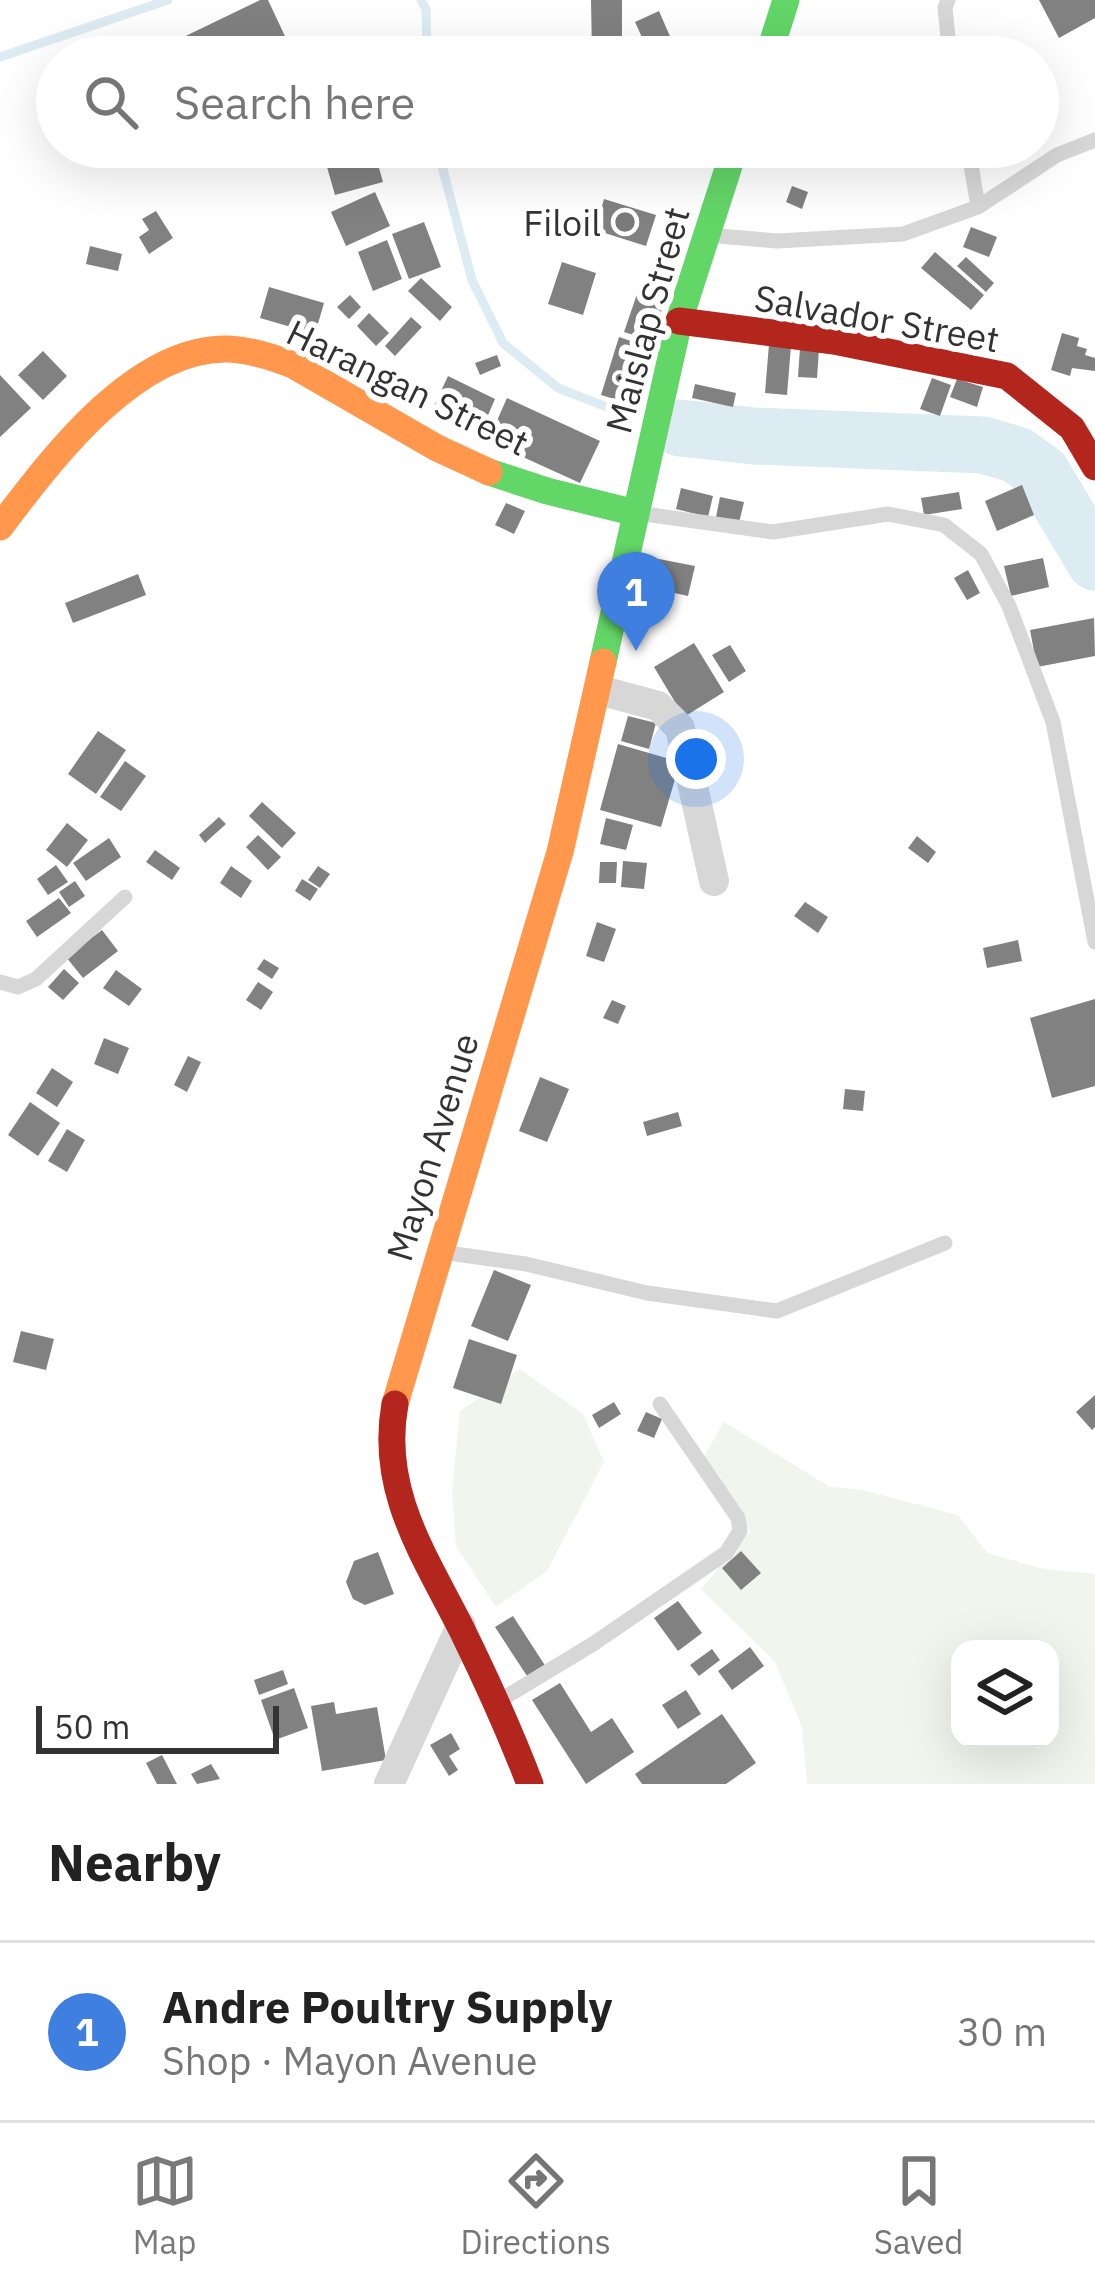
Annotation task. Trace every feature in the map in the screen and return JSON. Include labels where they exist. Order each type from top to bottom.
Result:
[{"type":"main road","points":[[775,36],[786,0]]},
{"type":"main road","name":"Maislap Street","points":[[636,513],[679,321],[728,168]]},
{"type":"main road","name":"Salvador Street","points":[[679,321],[834,341],[1006,376],[1072,428],[1095,467]]},
{"type":"main road","name":"Harangan Street","points":[[0,527],[32,484],[114,398],[148,374],[188,355],[220,348],[272,356],[496,475],[636,513]]},
{"type":"main road","name":"Mayon Avenue","points":[[530,1784],[461,1626],[407,1527],[390,1449],[403,1370],[560,851],[636,513]]},
{"type":"street","points":[[0,477],[32,484]]},
{"type":"street","points":[[599,690],[658,706],[680,728],[714,881]]},
{"type":"street","points":[[389,1784],[461,1626]]},
{"type":"lane","points":[[948,0],[948,36]]},
{"type":"lane","points":[[1059,154],[1095,140]]},
{"type":"lane","points":[[972,168],[978,207]]},
{"type":"lane","points":[[704,235],[777,241],[903,234],[978,207],[1037,168]]},
{"type":"lane","points":[[636,513],[773,532],[888,514],[944,525],[981,554],[1009,606],[1053,722],[1095,942]]},
{"type":"lane","points":[[0,982],[18,987],[36,979],[125,897]]},
{"type":"lane","points":[[438,1252],[526,1264],[647,1293],[777,1311],[945,1243]]},
{"type":"lane","points":[[496,1702],[578,1654],[726,1553],[740,1531],[738,1518],[660,1404]]},
{"type":"shaded area","points":[[520,1369],[583,1414],[604,1462],[547,1571],[496,1607],[456,1546],[452,1491],[460,1411]]},
{"type":"shaded area","points":[[724,1422],[830,1487],[862,1490],[958,1515],[987,1553],[1044,1569],[1095,1574],[1095,1784],[807,1784],[802,1727],[775,1662],[701,1589],[750,1531],[702,1460]]},
{"type":"building","points":[[268,0],[285,36],[186,36]]},
{"type":"building","points":[[591,0],[622,0],[622,36],[592,36]]},
{"type":"building","points":[[1039,0],[1095,0],[1095,18],[1058,36]]},
{"type":"building","points":[[659,11],[670,36],[641,36],[635,22]]},
{"type":"building","points":[[327,168],[379,168],[383,182],[335,195]]},
{"type":"building","points":[[792,186],[808,192],[802,209],[786,202]]},
{"type":"building","points":[[375,192],[390,226],[346,246],[331,212]]},
{"type":"building","name":"Filoil","points":[[604,199],[656,215],[646,246],[595,230]]},
{"type":"building","points":[[156,211],[173,238],[149,254],[139,237],[149,230],[142,219]]},
{"type":"building","points":[[424,222],[441,267],[409,279],[392,234]]},
{"type":"building","points":[[971,227],[997,237],[989,257],[963,247]]},
{"type":"building","points":[[387,240],[402,279],[373,291],[358,252]]},
{"type":"building","points":[[90,246],[122,254],[118,271],[86,264]]},
{"type":"building","points":[[935,252],[984,295],[971,310],[921,268]]},
{"type":"building","points":[[966,257],[994,283],[986,292],[957,266]]},
{"type":"building","points":[[562,262],[596,273],[583,315],[548,304]]},
{"type":"building","points":[[421,278],[452,307],[440,321],[408,291]]},
{"type":"building","points":[[269,287],[324,303],[315,334],[260,318]]},
{"type":"building","points":[[637,294],[664,303],[652,341],[624,332]]},
{"type":"building","points":[[350,295],[361,307],[349,319],[337,307]]},
{"type":"building","points":[[369,313],[389,333],[376,346],[357,326]]},
{"type":"building","points":[[411,317],[422,327],[395,356],[385,346]]},
{"type":"building","points":[[1062,333],[1079,338],[1077,346],[1095,358],[1095,371],[1072,368],[1070,376],[1051,370]]},
{"type":"building","points":[[619,337],[649,347],[631,404],[601,395]]},
{"type":"building","points":[[769,344],[791,346],[787,395],[765,393]]},
{"type":"building","points":[[800,348],[819,349],[817,378],[798,377]]},
{"type":"building","points":[[43,351],[67,376],[43,400],[18,375]]},
{"type":"building","points":[[497,355],[501,366],[480,375],[475,363]]},
{"type":"building","points":[[0,375],[31,408],[0,437]]},
{"type":"building","points":[[448,376],[495,399],[482,429],[434,406]]},
{"type":"building","points":[[932,378],[951,385],[940,416],[920,409]]},
{"type":"building","points":[[957,379],[983,387],[977,407],[950,397]]},
{"type":"building","points":[[695,384],[736,393],[733,407],[692,398]]},
{"type":"building","points":[[507,398],[600,441],[580,483],[488,441]]},
{"type":"building","points":[[1022,485],[1034,515],[997,531],[985,501]]},
{"type":"building","points":[[681,488],[713,496],[708,517],[676,509]]},
{"type":"building","points":[[959,492],[962,509],[924,515],[921,498]]},
{"type":"building","points":[[720,497],[744,502],[739,523],[716,517]]},
{"type":"building","points":[[506,503],[525,511],[514,534],[495,525]]},
{"type":"building","points":[[1043,558],[1049,587],[1011,596],[1004,566]]},
{"type":"building","points":[[659,559],[695,566],[688,596],[652,588]]},
{"type":"building","points":[[968,570],[980,593],[967,600],[954,578]]},
{"type":"building","points":[[138,574],[146,595],[73,623],[65,603]]},
{"type":"building","points":[[1094,618],[1095,656],[1037,667],[1030,630]]},
{"type":"building","points":[[694,643],[724,692],[684,717],[654,667]]},
{"type":"building","points":[[730,645],[746,671],[729,682],[712,655]]},
{"type":"building","points":[[628,716],[656,723],[649,749],[621,741]]},
{"type":"building","points":[[98,731],[126,750],[96,794],[68,774]]},
{"type":"building","points":[[618,744],[680,762],[661,827],[600,810]]},
{"type":"building","points":[[125,761],[146,776],[121,811],[100,797]]},
{"type":"building","points":[[262,802],[296,833],[282,848],[249,816]]},
{"type":"building","points":[[219,817],[226,824],[205,843],[199,835]]},
{"type":"building","points":[[606,818],[633,825],[626,850],[600,844]]},
{"type":"building","points":[[67,823],[88,840],[67,867],[46,850]]},
{"type":"building","points":[[258,835],[281,857],[268,870],[246,847]]},
{"type":"building","points":[[917,836],[936,852],[928,863],[908,848]]},
{"type":"building","points":[[109,838],[121,857],[86,881],[73,863]]},
{"type":"building","points":[[155,850],[180,868],[172,880],[146,862]]},
{"type":"building","points":[[623,861],[647,863],[644,889],[621,887]]},
{"type":"building","points":[[600,862],[617,862],[616,883],[599,883]]},
{"type":"building","points":[[56,865],[68,882],[48,895],[37,879]]},
{"type":"building","points":[[231,866],[252,881],[241,898],[220,883]]},
{"type":"building","points":[[318,866],[330,874],[320,888],[308,880]]},
{"type":"building","points":[[302,879],[318,889],[310,901],[295,891]]},
{"type":"building","points":[[75,881],[85,896],[69,907],[59,892]]},
{"type":"building","points":[[59,898],[71,913],[37,937],[26,921]]},
{"type":"building","points":[[805,902],[828,917],[818,933],[794,916]]},
{"type":"building","points":[[597,922],[616,929],[604,962],[586,956]]},
{"type":"building","points":[[102,930],[118,951],[83,978],[66,957]]},
{"type":"building","points":[[1018,940],[1022,961],[987,968],[983,948]]},
{"type":"building","points":[[264,959],[279,968],[272,979],[257,969]]},
{"type":"building","points":[[64,969],[79,983],[63,1000],[48,987]]},
{"type":"building","points":[[116,970],[142,989],[129,1006],[103,988]]},
{"type":"building","points":[[258,982],[273,992],[261,1010],[246,1000]]},
{"type":"building","points":[[1095,999],[1095,1086],[1052,1098],[1030,1018]]},
{"type":"building","points":[[612,1000],[626,1006],[618,1024],[603,1018]]},
{"type":"building","points":[[104,1038],[129,1048],[118,1074],[94,1064]]},
{"type":"building","points":[[188,1056],[201,1062],[187,1092],[174,1085]]},
{"type":"building","points":[[52,1068],[73,1082],[57,1107],[36,1093]]},
{"type":"building","points":[[540,1077],[569,1089],[547,1142],[519,1131]]},
{"type":"building","points":[[845,1089],[865,1091],[863,1111],[843,1109]]},
{"type":"building","points":[[30,1102],[60,1123],[38,1156],[8,1135]]},
{"type":"building","points":[[678,1112],[682,1126],[647,1136],[643,1122]]},
{"type":"building","points":[[67,1129],[85,1140],[67,1172],[48,1161]]},
{"type":"building","points":[[494,1270],[531,1285],[508,1341],[471,1326]]},
{"type":"building","points":[[21,1331],[54,1339],[46,1370],[13,1362]]},
{"type":"building","points":[[469,1339],[517,1355],[501,1404],[453,1388]]},
{"type":"building","points":[[1095,1395],[1095,1427],[1092,1430],[1076,1412]]},
{"type":"building","points":[[614,1402],[621,1414],[599,1428],[592,1415]]},
{"type":"building","points":[[646,1412],[662,1419],[654,1438],[637,1431]]},
{"type":"building","points":[[741,1551],[761,1573],[741,1590],[722,1568]]},
{"type":"building","points":[[378,1552],[394,1594],[365,1605],[353,1599],[346,1582],[354,1561]]},
{"type":"building","points":[[678,1601],[702,1633],[678,1651],[654,1618]]},
{"type":"building","points":[[513,1616],[546,1667],[529,1679],[495,1627]]},
{"type":"building","points":[[750,1647],[764,1666],[732,1690],[718,1671]]},
{"type":"building","points":[[712,1649],[720,1660],[699,1676],[690,1665]]},
{"type":"building","points":[[283,1670],[288,1684],[259,1695],[254,1680]]},
{"type":"building","points":[[560,1683],[591,1732],[612,1718],[634,1752],[586,1784],[532,1700]]},
{"type":"building","points":[[294,1688],[308,1728],[275,1740],[261,1700]]},
{"type":"building","points":[[686,1690],[701,1714],[678,1729],[662,1705]]},
{"type":"building","points":[[334,1702],[336,1714],[377,1707],[386,1760],[322,1771],[311,1706]]},
{"type":"building","points":[[722,1714],[756,1763],[726,1784],[642,1784],[635,1774]]},
{"type":"building","points":[[451,1733],[460,1749],[449,1756],[458,1770],[449,1776],[430,1745]]},
{"type":"building","points":[[162,1755],[177,1784],[157,1784],[146,1763]]},
{"type":"building","points":[[211,1764],[220,1779],[197,1784],[191,1774]]},
{"type":"waterway","points":[[62,36],[168,0]]},
{"type":"waterway","points":[[421,0],[427,36]]},
{"type":"waterway","points":[[0,57],[36,45]]},
{"type":"waterway","points":[[443,168],[472,280],[503,343],[558,388],[625,414]]},
{"type":"waterway","points":[[680,428],[753,436],[983,445],[1017,455],[1042,473],[1095,562]]},
{"type":"traffic: fast","points":[[775,36],[786,0]]},
{"type":"traffic: fast","points":[[603,662],[679,321],[728,168]]},
{"type":"traffic: fast","points":[[489,472],[636,513]]},
{"type":"traffic: slow","points":[[0,527],[70,440],[129,386],[194,353],[229,349],[293,365],[437,448],[489,472]]},
{"type":"traffic: slow","points":[[395,1404],[560,852],[603,662]]},
{"type":"traffic: jam","points":[[679,321],[834,341],[1007,376],[1072,428],[1095,467]]},
{"type":"traffic: jam","points":[[395,1404],[392,1436],[399,1494],[530,1784]]},
{"type":"place","name":"Filoil","points":[[625,222]]},
{"type":"place","name":"Andre Poultry Supply","points":[[636,651]]}]
